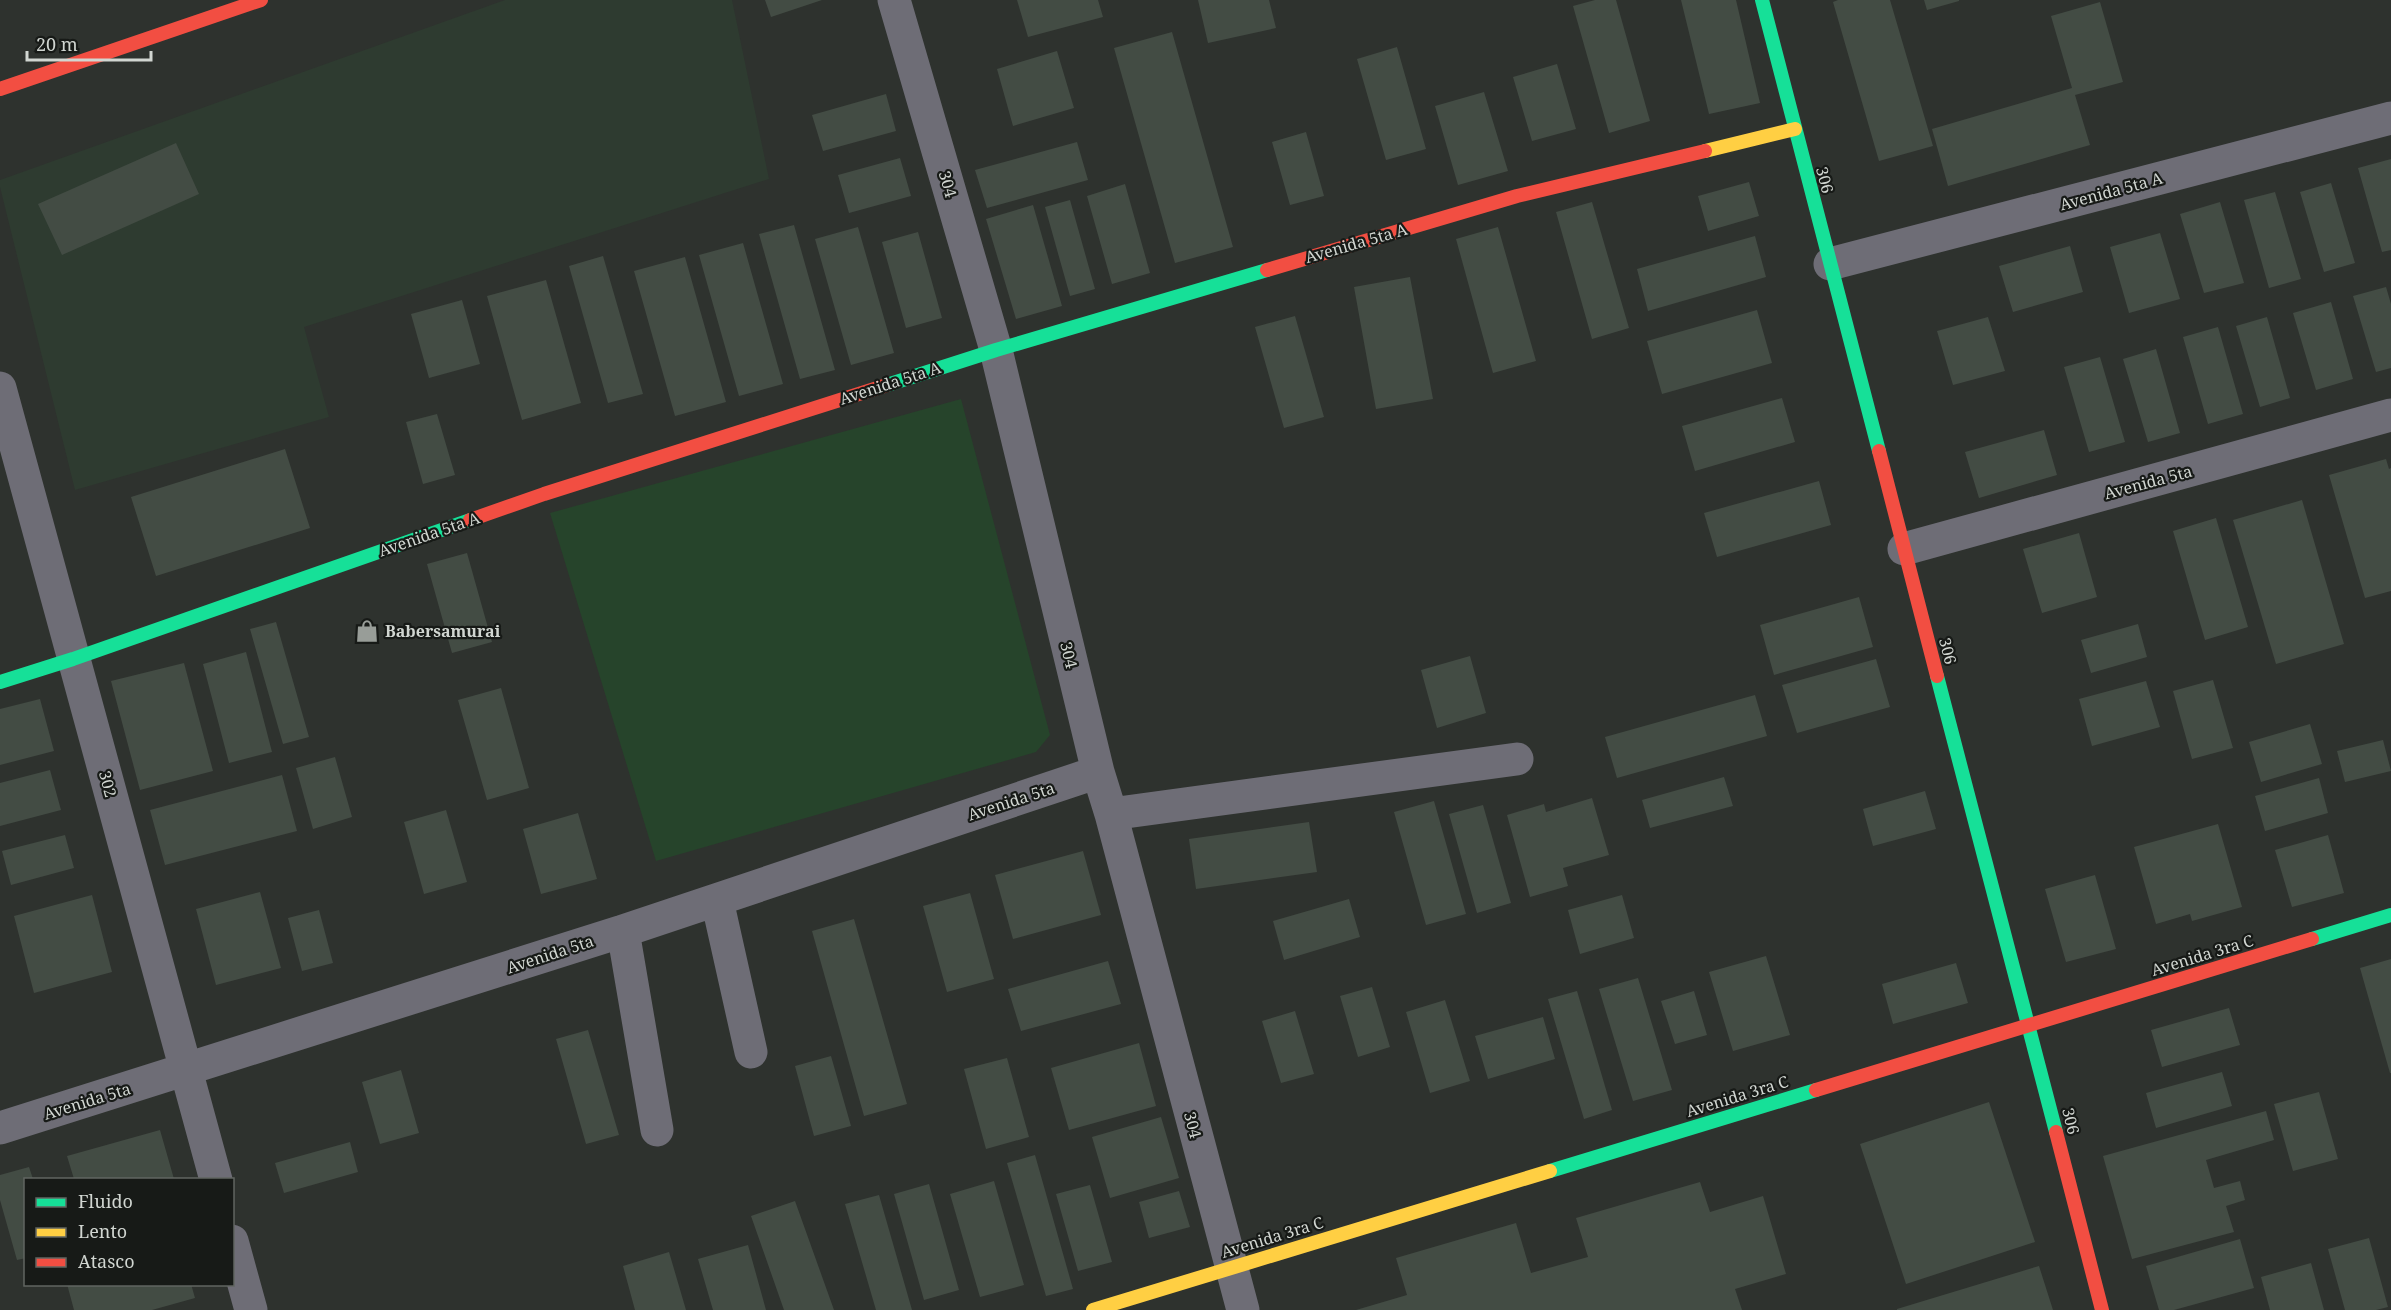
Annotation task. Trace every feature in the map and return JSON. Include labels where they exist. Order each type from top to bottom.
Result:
[{"type":"main road","points":[[0,89],[261,0]]},
{"type":"main road","name":"306","points":[[1762,0],[2030,1025],[2102,1310]]},
{"type":"main road","name":"Avenida 5ta A","points":[[0,682],[73,659],[544,494],[996,350],[1517,196],[1795,129]]},
{"type":"main road","name":"Avenida 3ra C","points":[[1093,1310],[2391,915]]},
{"type":"street","name":"304","points":[[894,0],[996,350],[1098,772],[1243,1310]]},
{"type":"street","name":"Avenida 5ta A","points":[[1830,264],[2391,118]]},
{"type":"street","name":"302","points":[[0,388],[216,1178]]},
{"type":"street","name":"Avenida 5ta","points":[[1904,549],[2391,415]]},
{"type":"street","points":[[1111,814],[1517,759]]},
{"type":"street","name":"Avenida 5ta","points":[[0,1128],[623,931],[1098,772]]},
{"type":"street","points":[[717,900],[751,1052]]},
{"type":"street","points":[[623,931],[657,1130]]},
{"type":"street","points":[[234,1248],[251,1310]]},
{"type":"shaded area","points":[[505,0],[732,0],[769,179],[304,327],[329,417],[75,490],[0,180]]},
{"type":"green space","points":[[961,399],[1050,735],[1036,752],[656,861],[550,513]]},
{"type":"building","points":[[765,0],[822,0],[771,17]]},
{"type":"building","points":[[1017,0],[1098,0],[1103,17],[1028,37]]},
{"type":"building","points":[[1198,0],[1269,0],[1276,28],[1208,43]]},
{"type":"building","points":[[1595,0],[1616,0],[1650,121],[1609,133],[1573,6]]},
{"type":"building","points":[[1681,0],[1736,0],[1760,103],[1709,114]]},
{"type":"building","points":[[1838,0],[1890,0],[1933,146],[1879,161],[1833,2]]},
{"type":"building","points":[[1924,0],[1959,0],[1959,1],[1927,10]]},
{"type":"building","points":[[2100,2],[2123,82],[2075,95],[2090,145],[1948,186],[1932,129],[2072,88],[2051,16]]},
{"type":"building","points":[[1172,32],[1233,247],[1175,263],[1114,48]]},
{"type":"building","points":[[1397,47],[1426,149],[1386,160],[1357,59]]},
{"type":"building","points":[[1057,51],[1074,108],[1013,126],[997,69]]},
{"type":"building","points":[[1557,64],[1576,129],[1532,141],[1513,77]]},
{"type":"building","points":[[1484,92],[1508,171],[1458,185],[1435,106]]},
{"type":"building","points":[[886,94],[896,131],[823,151],[812,115]]},
{"type":"building","points":[[1306,132],[1324,196],[1290,205],[1272,142]]},
{"type":"building","points":[[1077,142],[1088,180],[987,208],[975,170]]},
{"type":"building","points":[[176,143],[199,194],[62,255],[38,204]]},
{"type":"building","points":[[900,158],[911,196],[849,213],[838,175]]},
{"type":"building","points":[[2391,159],[2391,250],[2382,252],[2358,168]]},
{"type":"building","points":[[1749,182],[1759,216],[1708,231],[1698,196]]},
{"type":"building","points":[[2331,183],[2355,263],[2324,272],[2300,192]]},
{"type":"building","points":[[1125,184],[1150,273],[1112,284],[1087,196]]},
{"type":"building","points":[[2275,192],[2301,279],[2269,288],[2244,200]]},
{"type":"building","points":[[1070,200],[1095,289],[1070,296],[1045,207]]},
{"type":"building","points":[[1592,202],[1629,328],[1592,339],[1556,212]]},
{"type":"building","points":[[2220,202],[2244,283],[2204,293],[2180,214]]},
{"type":"building","points":[[1033,205],[1062,306],[1016,319],[986,219]]},
{"type":"building","points":[[794,225],[835,370],[800,379],[759,234]]},
{"type":"building","points":[[858,227],[894,353],[851,365],[815,239]]},
{"type":"building","points":[[1498,227],[1536,361],[1493,373],[1456,239]]},
{"type":"building","points":[[918,232],[942,318],[906,328],[882,242]]},
{"type":"building","points":[[2160,233],[2180,299],[2129,313],[2110,247]]},
{"type":"building","points":[[1755,236],[1766,277],[1648,311],[1637,269]]},
{"type":"building","points":[[743,243],[783,384],[739,396],[699,255]]},
{"type":"building","points":[[2070,246],[2083,292],[2013,312],[1999,266]]},
{"type":"building","points":[[603,256],[643,394],[608,403],[569,266]]},
{"type":"building","points":[[685,257],[726,402],[675,416],[634,271]]},
{"type":"building","points":[[1410,277],[1433,399],[1376,409],[1354,287]]},
{"type":"building","points":[[546,280],[581,403],[522,420],[487,296]]},
{"type":"building","points":[[2386,287],[2391,304],[2391,368],[2376,372],[2353,296]]},
{"type":"building","points":[[462,300],[480,364],[429,378],[411,314]]},
{"type":"building","points":[[2331,302],[2353,379],[2316,390],[2293,313]]},
{"type":"building","points":[[1757,310],[1772,363],[1662,394],[1647,341]]},
{"type":"building","points":[[1295,316],[1324,417],[1284,428],[1255,327]]},
{"type":"building","points":[[1988,317],[2005,371],[1953,385],[1937,331]]},
{"type":"building","points":[[2267,317],[2290,398],[2260,407],[2236,326]]},
{"type":"building","points":[[2218,327],[2243,414],[2208,424],[2183,337]]},
{"type":"building","points":[[2156,349],[2180,433],[2148,442],[2123,359]]},
{"type":"building","points":[[2100,357],[2125,442],[2089,452],[2064,367]]},
{"type":"building","points":[[1782,398],[1795,442],[1695,471],[1682,426]]},
{"type":"building","points":[[437,414],[455,475],[423,484],[406,422]]},
{"type":"building","points":[[2044,430],[2057,475],[1979,498],[1965,452]]},
{"type":"building","points":[[285,449],[310,528],[156,576],[131,497]]},
{"type":"building","points":[[2386,459],[2389,469],[2391,468],[2391,591],[2365,598],[2329,475]]},
{"type":"building","points":[[1819,481],[1831,525],[1717,557],[1704,513]]},
{"type":"building","points":[[2302,500],[2344,644],[2276,664],[2233,520]]},
{"type":"building","points":[[2216,518],[2248,627],[2205,640],[2173,531]]},
{"type":"building","points":[[2079,533],[2097,597],[2042,613],[2023,549]]},
{"type":"building","points":[[467,553],[492,642],[452,653],[427,564]]},
{"type":"building","points":[[1859,597],[1873,647],[1774,675],[1760,625]]},
{"type":"building","points":[[276,622],[309,737],[283,744],[250,629]]},
{"type":"building","points":[[2138,624],[2147,657],[2091,673],[2081,640]]},
{"type":"building","points":[[246,652],[272,752],[229,763],[203,664]]},
{"type":"building","points":[[1470,656],[1486,713],[1437,728],[1421,670]]},
{"type":"building","points":[[1876,659],[1890,707],[1797,733],[1782,685]]},
{"type":"building","points":[[184,663],[213,771],[140,790],[111,681]]},
{"type":"building","points":[[2213,680],[2233,748],[2192,759],[2173,691]]},
{"type":"building","points":[[2146,681],[2160,727],[2092,746],[2079,699]]},
{"type":"building","points":[[501,688],[529,788],[487,800],[458,700]]},
{"type":"building","points":[[1755,695],[1767,736],[1617,778],[1605,737]]},
{"type":"building","points":[[40,699],[54,751],[0,765],[0,709]]},
{"type":"building","points":[[2310,724],[2322,764],[2261,782],[2249,742]]},
{"type":"building","points":[[2383,740],[2391,771],[2345,782],[2337,751]]},
{"type":"building","points":[[335,757],[352,817],[313,829],[296,768]]},
{"type":"building","points":[[50,770],[61,810],[0,826],[0,783]]},
{"type":"building","points":[[282,775],[297,831],[165,865],[150,810]]},
{"type":"building","points":[[1724,777],[1733,806],[1650,828],[1642,800]]},
{"type":"building","points":[[2319,778],[2328,813],[2265,831],[2255,796]]},
{"type":"building","points":[[1925,791],[1936,829],[1873,846],[1863,809]]},
{"type":"building","points":[[1592,798],[1609,855],[1563,868],[1568,886],[1530,897],[1507,815],[1544,804],[1546,812]]},
{"type":"building","points":[[1434,801],[1466,914],[1426,925],[1394,812]]},
{"type":"building","points":[[1483,805],[1511,903],[1477,913],[1449,814]]},
{"type":"building","points":[[446,810],[467,882],[424,894],[404,822]]},
{"type":"building","points":[[578,813],[597,879],[541,894],[523,829]]},
{"type":"building","points":[[1309,822],[1317,872],[1196,889],[1189,839]]},
{"type":"building","points":[[2218,824],[2242,907],[2192,921],[2190,914],[2156,924],[2134,847]]},
{"type":"building","points":[[65,835],[74,868],[11,885],[2,851]]},
{"type":"building","points":[[2328,835],[2344,893],[2292,907],[2275,850]]},
{"type":"building","points":[[1083,851],[1101,915],[1013,939],[995,875]]},
{"type":"building","points":[[2095,875],[2116,949],[2066,962],[2045,889]]},
{"type":"building","points":[[260,892],[281,968],[216,985],[196,909]]},
{"type":"building","points":[[970,893],[994,979],[947,992],[923,906]]},
{"type":"building","points":[[92,895],[112,972],[34,993],[14,916]]},
{"type":"building","points":[[1622,895],[1634,938],[1580,954],[1568,910]]},
{"type":"building","points":[[1349,899],[1360,937],[1284,960],[1273,921]]},
{"type":"building","points":[[319,910],[333,963],[302,971],[288,918]]},
{"type":"building","points":[[854,919],[907,1104],[864,1116],[812,931]]},
{"type":"building","points":[[1766,956],[1790,1035],[1733,1051],[1709,972]]},
{"type":"building","points":[[2391,959],[2391,1073],[2390,1073],[2360,968]]},
{"type":"building","points":[[1108,961],[1121,1004],[1021,1031],[1008,989]]},
{"type":"building","points":[[1956,963],[1968,1003],[1893,1024],[1882,984]]},
{"type":"building","points":[[1638,978],[1672,1090],[1633,1101],[1599,989]]},
{"type":"building","points":[[1372,987],[1390,1047],[1358,1057],[1340,996]]},
{"type":"building","points":[[1577,991],[1612,1110],[1584,1119],[1548,999]]},
{"type":"building","points":[[1694,991],[1707,1035],[1675,1044],[1661,1001]]},
{"type":"building","points":[[1445,1000],[1470,1081],[1430,1093],[1406,1012]]},
{"type":"building","points":[[2229,1008],[2240,1045],[2162,1067],[2151,1030]]},
{"type":"building","points":[[1295,1011],[1314,1074],[1281,1083],[1262,1021]]},
{"type":"building","points":[[1543,1017],[1555,1059],[1488,1079],[1475,1036]]},
{"type":"building","points":[[588,1030],[619,1135],[586,1144],[556,1039]]},
{"type":"building","points":[[1139,1043],[1156,1106],[1069,1130],[1051,1068]]},
{"type":"building","points":[[831,1056],[851,1126],[814,1136],[795,1066]]},
{"type":"building","points":[[1007,1058],[1029,1137],[986,1149],[964,1069]]},
{"type":"building","points":[[401,1070],[419,1133],[380,1144],[362,1082]]},
{"type":"building","points":[[2222,1072],[2232,1106],[2156,1128],[2146,1093]]},
{"type":"building","points":[[2319,1092],[2338,1159],[2293,1171],[2274,1104]]},
{"type":"building","points":[[1989,1102],[2035,1242],[1906,1284],[1860,1144]]},
{"type":"building","points":[[2266,1111],[2274,1140],[2206,1160],[2214,1188],[2240,1181],[2245,1200],[2226,1206],[2234,1232],[2132,1259],[2103,1156]]},
{"type":"building","points":[[1161,1117],[1179,1178],[1110,1198],[1092,1137]]},
{"type":"building","points":[[160,1130],[174,1178],[74,1178],[67,1156]]},
{"type":"building","points":[[350,1142],[358,1172],[284,1193],[275,1163]]},
{"type":"building","points":[[1035,1155],[1073,1289],[1046,1296],[1007,1163]]},
{"type":"building","points":[[29,1167],[33,1178],[24,1178],[24,1258],[17,1260],[0,1200],[0,1175]]},
{"type":"building","points":[[994,1181],[1024,1285],[980,1297],[950,1194]]},
{"type":"building","points":[[1700,1182],[1710,1212],[1763,1196],[1786,1274],[1735,1289],[1742,1310],[1356,1310],[1407,1295],[1396,1258],[1516,1223],[1531,1273],[1588,1257],[1576,1218]]},
{"type":"building","points":[[929,1184],[959,1290],[924,1300],[894,1194]]},
{"type":"building","points":[[1090,1185],[1112,1262],[1078,1271],[1056,1194]]},
{"type":"building","points":[[1179,1191],[1190,1227],[1149,1238],[1139,1202]]},
{"type":"building","points":[[879,1195],[912,1310],[876,1310],[845,1204]]},
{"type":"building","points":[[795,1201],[834,1310],[784,1310],[751,1216]]},
{"type":"building","points":[[2369,1238],[2388,1307],[2376,1310],[2345,1310],[2328,1249]]},
{"type":"building","points":[[2240,1239],[2254,1288],[2174,1310],[2159,1310],[2146,1266]]},
{"type":"building","points":[[748,1245],[766,1310],[713,1310],[698,1259]]},
{"type":"building","points":[[669,1252],[686,1310],[635,1310],[623,1266]]},
{"type":"building","points":[[2311,1263],[2324,1310],[2270,1310],[2261,1277]]},
{"type":"building","points":[[2039,1266],[2053,1310],[1897,1310],[1897,1309]]},
{"type":"building","points":[[68,1286],[192,1286],[195,1298],[152,1310],[74,1310]]},
{"type":"traffic: fast","points":[[1762,0],[1879,451]]},
{"type":"traffic: fast","points":[[887,385],[996,350],[1267,270]]},
{"type":"traffic: fast","points":[[0,682],[73,659],[470,520]]},
{"type":"traffic: fast","points":[[1937,676],[2056,1132]]},
{"type":"traffic: fast","points":[[2312,939],[2391,915]]},
{"type":"traffic: fast","points":[[1550,1171],[1816,1090]]},
{"type":"traffic: slow","points":[[1705,151],[1795,129]]},
{"type":"traffic: slow","points":[[1093,1310],[1550,1171]]},
{"type":"traffic: jam","points":[[0,89],[261,0]]},
{"type":"traffic: jam","points":[[1267,270],[1517,196],[1705,151]]},
{"type":"traffic: jam","points":[[470,520],[544,494],[887,385]]},
{"type":"traffic: jam","points":[[1879,451],[1937,676]]},
{"type":"traffic: jam","points":[[1816,1090],[2312,939]]},
{"type":"traffic: jam","points":[[2056,1132],[2102,1310]]},
{"type":"place","name":"Babersamurai","points":[[367,631]]}]
